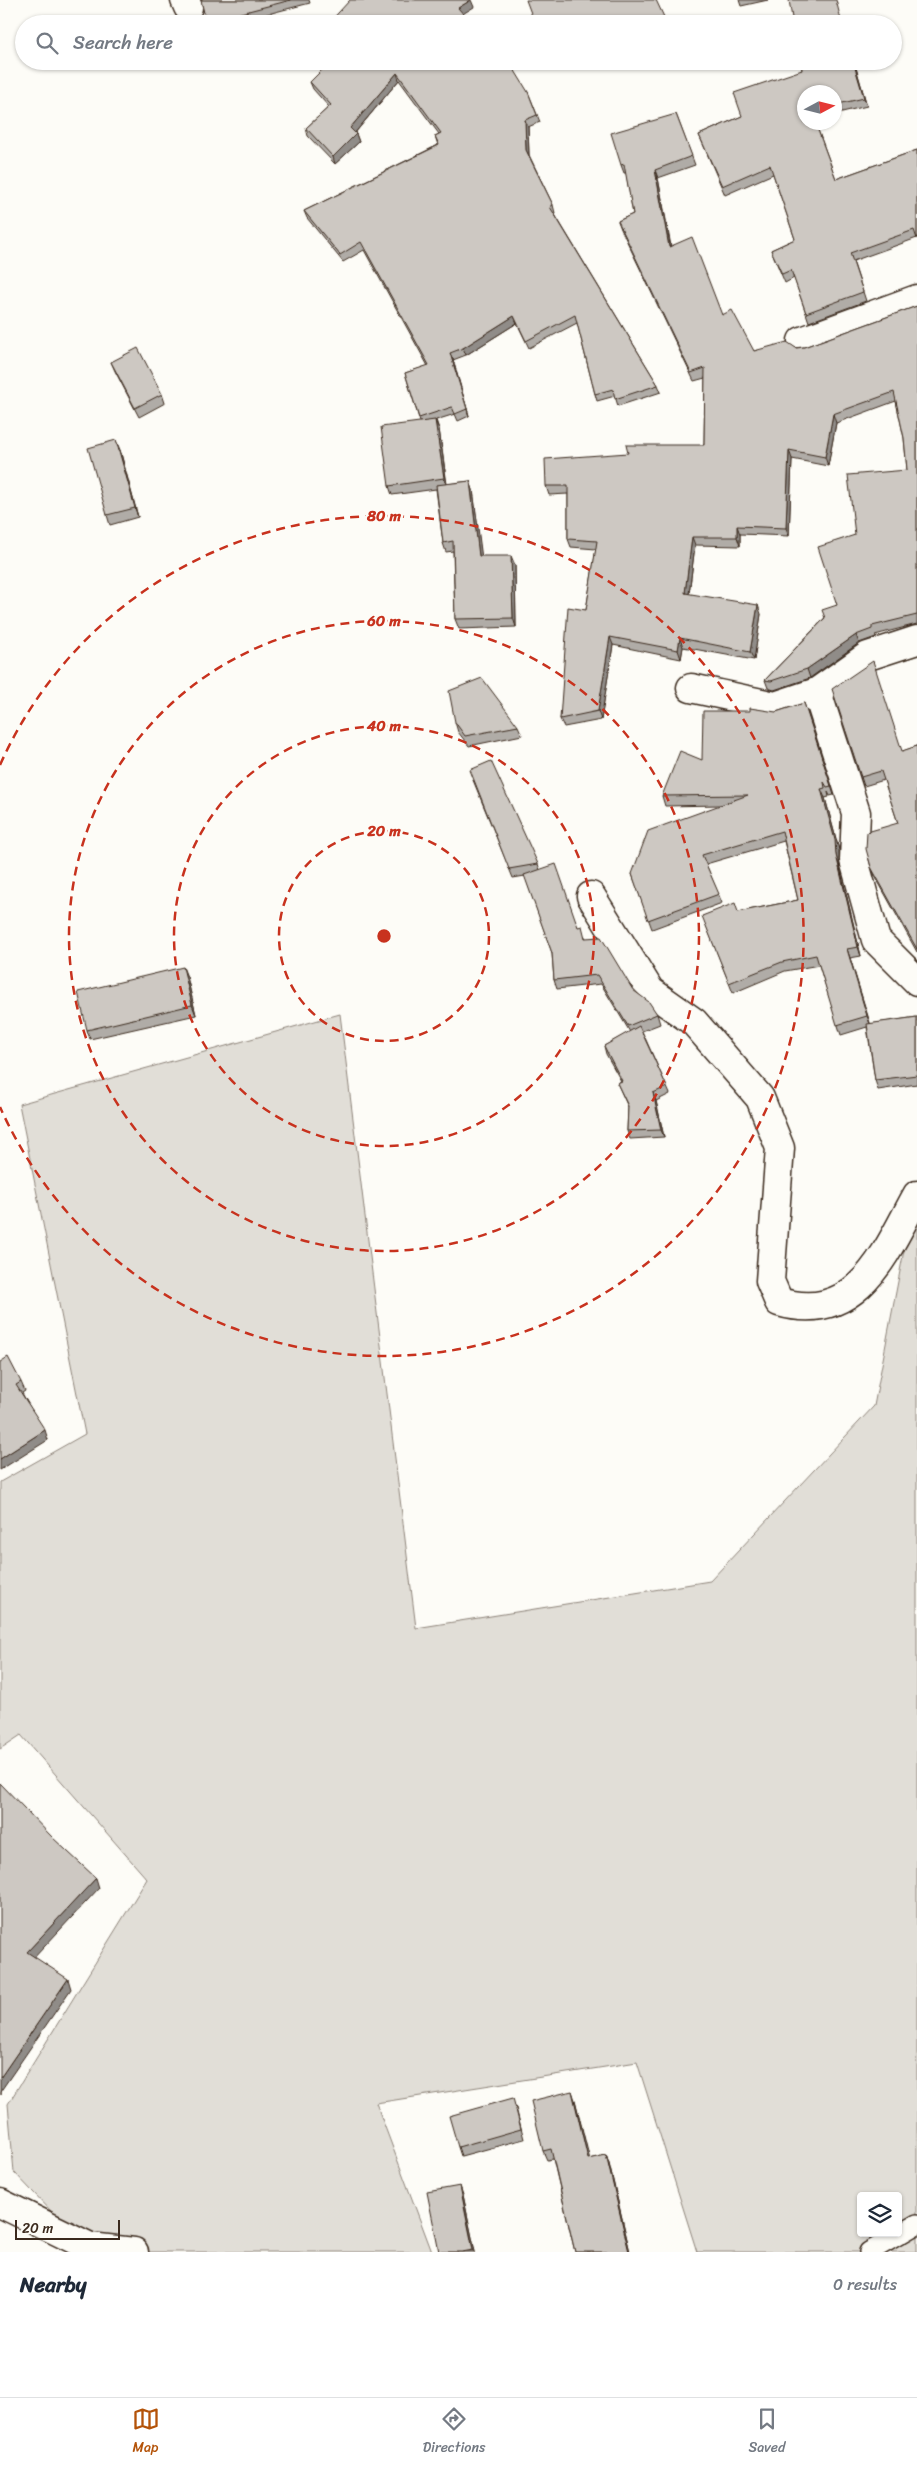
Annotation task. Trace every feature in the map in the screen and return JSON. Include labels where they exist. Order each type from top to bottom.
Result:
[{"type":"street","points":[[802,341],[917,299]]},
{"type":"street","points":[[691,688],[775,706],[817,692],[868,656],[917,640]]},
{"type":"street","points":[[817,692],[856,813],[854,860],[876,940],[917,981]]},
{"type":"street","points":[[591,896],[650,990],[694,1022],[760,1098],[780,1148],[770,1281],[779,1302],[796,1307],[818,1306],[845,1297],[865,1283],[888,1249],[917,1195]]},
{"type":"street","points":[[0,2203],[90,2247],[134,2252]]},
{"type":"lane","points":[[868,2252],[917,2224]]},
{"type":"shaded area","points":[[340,1014],[416,1628],[710,1581],[874,1406],[917,1183],[917,2252],[697,2252],[637,2062],[376,2103],[432,2252],[90,2252],[14,2172],[8,2104],[147,1879],[21,1735],[0,1749],[0,1482],[85,1434],[19,1104]]},
{"type":"building","points":[[201,0],[291,0],[233,15],[204,15]]},
{"type":"building","points":[[350,0],[471,0],[458,8],[464,15],[336,15]]},
{"type":"building","points":[[526,0],[656,0],[663,15],[532,15]]},
{"type":"building","points":[[789,0],[836,0],[840,15],[792,15]]},
{"type":"building","points":[[322,70],[515,70],[528,92],[537,115],[525,120],[526,150],[553,205],[550,207],[658,385],[615,399],[613,389],[595,394],[575,315],[526,341],[514,316],[463,348],[450,353],[467,409],[455,414],[452,407],[419,418],[405,373],[429,365],[361,242],[340,255],[304,211],[439,145],[435,136],[441,133],[397,73],[350,128],[356,134],[333,157],[306,128],[331,105],[310,82]]},
{"type":"building","points":[[802,70],[856,70],[864,98],[842,103],[842,85],[797,85],[797,130],[818,130],[836,179],[917,150],[917,239],[914,230],[850,253],[863,292],[806,313],[791,270],[782,274],[771,250],[795,239],[770,165],[722,186],[699,135],[742,116],[734,93]]},
{"type":"building","points":[[676,114],[692,156],[655,170],[669,247],[692,237],[722,315],[732,310],[754,351],[787,342],[796,348],[804,347],[917,306],[917,615],[872,626],[872,629],[856,635],[807,669],[771,681],[765,680],[825,618],[822,610],[837,605],[818,547],[855,535],[848,475],[907,470],[904,438],[894,392],[833,414],[825,457],[789,450],[786,528],[737,526],[737,537],[692,537],[685,593],[758,605],[750,652],[680,638],[678,650],[610,637],[598,711],[560,719],[568,607],[586,610],[597,541],[568,539],[568,486],[546,486],[545,459],[628,453],[626,445],[704,445],[705,368],[691,373],[618,221],[633,214],[624,164],[621,165],[611,133]]},
{"type":"building","points":[[138,348],[162,394],[135,408],[111,362]]},
{"type":"building","points":[[435,420],[444,478],[389,486],[381,427]]},
{"type":"building","points":[[116,440],[135,508],[107,515],[88,448]]},
{"type":"building","points":[[470,481],[479,556],[511,556],[513,618],[455,619],[453,541],[443,543],[436,485]]},
{"type":"building","points":[[873,661],[902,751],[917,746],[917,949],[871,867],[866,849],[867,832],[898,823],[881,771],[861,777],[832,689]]},
{"type":"building","points":[[482,678],[518,726],[465,736],[455,722],[449,691]]},
{"type":"building","points":[[804,703],[831,786],[827,787],[824,782],[825,788],[821,789],[835,840],[836,855],[858,947],[847,949],[867,1016],[837,1025],[816,955],[782,962],[729,983],[702,916],[735,903],[738,912],[798,900],[782,831],[702,855],[719,894],[648,920],[632,874],[648,831],[748,795],[662,796],[680,751],[702,760],[703,711],[750,711],[750,708],[776,712]]},
{"type":"building","points":[[491,761],[538,864],[509,869],[470,770]]},
{"type":"building","points":[[556,864],[578,927],[582,926],[585,938],[601,937],[633,990],[649,1002],[657,1014],[628,1026],[597,975],[554,980],[552,953],[524,875]]},
{"type":"building","points":[[183,967],[192,1005],[87,1030],[78,992]]},
{"type":"building","points":[[917,1017],[917,1075],[875,1080],[867,1024]]},
{"type":"building","points":[[639,1026],[667,1087],[653,1093],[661,1130],[627,1131],[628,1106],[617,1083],[622,1081],[604,1046]]},
{"type":"building","points":[[8,1357],[21,1382],[16,1385],[45,1430],[0,1459],[0,1362]]},
{"type":"building","points":[[0,1783],[52,1837],[96,1878],[27,1952],[68,1979],[0,2078]]},
{"type":"building","points":[[572,2091],[588,2159],[606,2155],[629,2252],[575,2252],[551,2149],[543,2151],[531,2101]]},
{"type":"building","points":[[513,2098],[521,2129],[458,2147],[449,2116]]},
{"type":"building","points":[[460,2186],[473,2250],[439,2252],[427,2192]]}]
